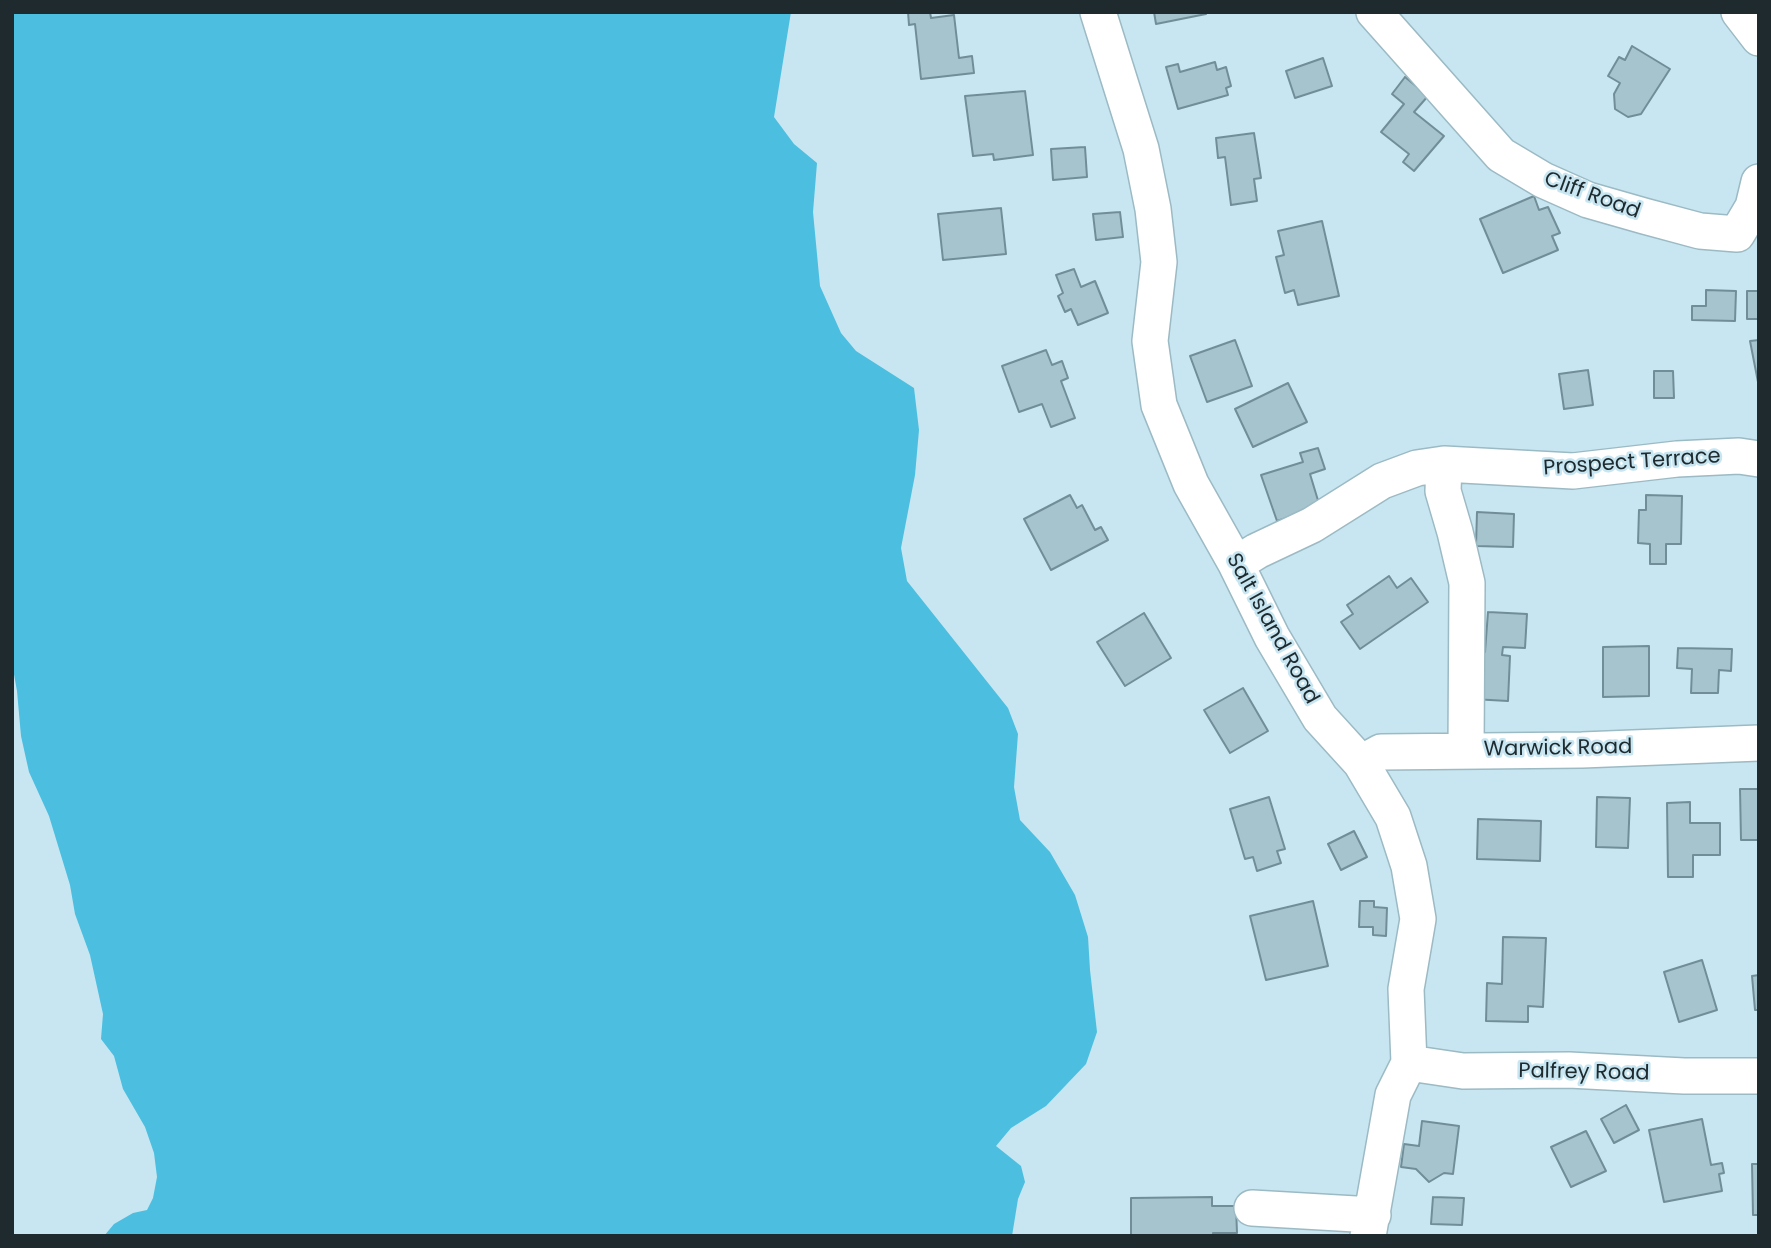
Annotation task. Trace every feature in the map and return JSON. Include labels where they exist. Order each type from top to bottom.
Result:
[{"type":"street","name":"Salt Island Road","points":[[1098,12],[1140,149],[1153,209],[1159,262],[1150,341],[1158,405],[1191,484],[1236,564],[1272,637],[1320,718],[1360,763],[1393,817],[1409,866],[1418,919],[1406,989],[1409,1063],[1393,1095],[1371,1226]]},
{"type":"street","name":"Cliff Road","points":[[1374,12],[1501,155],[1543,180],[1588,200],[1700,231],[1737,234],[1753,207],[1759,182]]},
{"type":"street","points":[[1739,12],[1759,38]]},
{"type":"street","name":"Prospect Terrace","points":[[1236,564],[1312,525],[1382,481],[1417,468],[1444,464],[1573,471],[1677,459],[1740,456],[1759,459]]},
{"type":"street","points":[[1444,464],[1443,491],[1467,583],[1466,751]]},
{"type":"street","name":"Warwick Road","points":[[1360,763],[1381,752],[1582,750],[1759,743]]},
{"type":"street","name":"Palfrey Road","points":[[1409,1063],[1462,1072],[1569,1070],[1684,1076],[1759,1076]]},
{"type":"street","points":[[1252,1208],[1371,1226]]},
{"type":"water","points":[[12,12],[791,12],[774,117],[794,144],[817,163],[813,212],[820,286],[841,333],[856,351],[914,388],[919,430],[915,475],[901,548],[907,581],[1008,708],[1018,734],[1014,787],[1020,820],[1050,852],[1075,895],[1088,937],[1097,1032],[1086,1064],[1046,1106],[1011,1128],[996,1146],[1021,1166],[1025,1182],[1018,1199],[1012,1236],[104,1236],[114,1224],[133,1213],[147,1210],[153,1198],[157,1177],[154,1153],[145,1127],[123,1089],[114,1056],[101,1039],[103,1014],[90,955],[75,914],[70,885],[49,816],[29,772],[21,736],[12,663]]},
{"type":"building","points":[[908,12],[930,12],[931,18],[954,15],[959,58],[972,56],[974,73],[921,79],[915,24],[909,25]]},
{"type":"building","points":[[1154,12],[1206,12],[1206,14],[1156,24]]},
{"type":"building","points":[[1632,46],[1670,69],[1641,114],[1628,117],[1615,109],[1614,94],[1620,83],[1608,76],[1619,57],[1625,60]]},
{"type":"building","points":[[1323,58],[1332,86],[1295,98],[1286,71]]},
{"type":"building","points":[[1215,62],[1217,70],[1226,67],[1231,86],[1226,88],[1228,95],[1178,109],[1166,67],[1178,64],[1180,72]]},
{"type":"building","points":[[1405,77],[1428,96],[1414,112],[1444,136],[1414,171],[1403,162],[1409,154],[1381,132],[1404,104],[1392,94]]},
{"type":"building","points":[[1025,91],[1033,155],[994,160],[993,154],[973,156],[965,96]]},
{"type":"building","points":[[1254,133],[1261,178],[1254,179],[1257,201],[1231,205],[1225,157],[1218,158],[1216,138]]},
{"type":"building","points":[[1085,147],[1087,177],[1053,180],[1051,149]]},
{"type":"building","points":[[1534,196],[1539,210],[1548,207],[1560,233],[1552,236],[1558,250],[1503,273],[1480,219]]},
{"type":"building","points":[[1001,208],[1006,254],[943,260],[938,214]]},
{"type":"building","points":[[1120,212],[1123,237],[1096,240],[1093,214]]},
{"type":"building","points":[[1322,221],[1339,296],[1298,305],[1294,290],[1285,293],[1276,257],[1284,255],[1278,231]]},
{"type":"building","points":[[1074,269],[1081,287],[1095,281],[1108,313],[1078,325],[1071,309],[1065,312],[1058,296],[1063,293],[1056,275]]},
{"type":"building","points":[[1706,290],[1736,291],[1735,321],[1692,320],[1692,306],[1706,306]]},
{"type":"building","points":[[1747,291],[1759,291],[1759,319],[1747,319]]},
{"type":"building","points":[[1235,340],[1252,386],[1207,402],[1190,356]]},
{"type":"building","points":[[1759,340],[1759,382],[1758,382],[1750,341]]},
{"type":"building","points":[[1046,350],[1052,365],[1062,361],[1068,378],[1061,381],[1075,418],[1051,427],[1042,404],[1019,412],[1002,366]]},
{"type":"building","points":[[1588,370],[1593,405],[1564,409],[1559,374]]},
{"type":"building","points":[[1654,371],[1673,371],[1674,398],[1654,398]]},
{"type":"building","points":[[1288,383],[1307,422],[1253,447],[1235,409]]},
{"type":"building","points":[[1318,448],[1325,469],[1310,474],[1320,507],[1277,521],[1261,475],[1303,462],[1300,453]]},
{"type":"building","points":[[1070,495],[1077,508],[1082,505],[1095,530],[1101,527],[1108,540],[1051,570],[1024,519]]},
{"type":"building","points":[[1646,495],[1682,496],[1681,544],[1666,544],[1666,564],[1650,564],[1650,544],[1638,543],[1639,510],[1646,510]]},
{"type":"building","points":[[1477,512],[1514,514],[1513,547],[1476,546]]},
{"type":"building","points":[[1389,576],[1397,588],[1411,578],[1428,602],[1360,649],[1341,622],[1353,614],[1347,605]]},
{"type":"building","points":[[1488,612],[1527,614],[1525,648],[1503,647],[1502,655],[1510,656],[1508,701],[1472,699],[1475,651],[1485,652]]},
{"type":"building","points":[[1144,613],[1171,658],[1125,686],[1097,642]]},
{"type":"building","points":[[1649,646],[1649,696],[1603,697],[1603,647]]},
{"type":"building","points":[[1678,648],[1732,649],[1731,671],[1719,670],[1718,693],[1691,693],[1692,669],[1677,668]]},
{"type":"building","points":[[1243,688],[1268,731],[1230,753],[1204,710]]},
{"type":"building","points":[[1740,789],[1759,789],[1759,840],[1741,840]]},
{"type":"building","points":[[1269,797],[1285,849],[1277,851],[1281,863],[1257,871],[1253,857],[1245,859],[1230,809]]},
{"type":"building","points":[[1597,797],[1630,798],[1628,848],[1596,847]]},
{"type":"building","points":[[1690,802],[1690,823],[1720,823],[1720,855],[1693,855],[1693,877],[1668,877],[1667,803]]},
{"type":"building","points":[[1478,819],[1541,821],[1540,861],[1477,859]]},
{"type":"building","points":[[1354,831],[1367,857],[1341,870],[1328,844]]},
{"type":"building","points":[[1313,901],[1328,966],[1266,980],[1250,916]]},
{"type":"building","points":[[1360,901],[1374,901],[1374,907],[1387,908],[1386,936],[1373,935],[1373,927],[1359,927]]},
{"type":"building","points":[[1503,937],[1546,938],[1543,1007],[1528,1006],[1528,1022],[1486,1021],[1487,983],[1502,984]]},
{"type":"building","points":[[1702,960],[1717,1010],[1679,1022],[1664,972]]},
{"type":"building","points":[[1759,975],[1759,1010],[1755,1010],[1752,976]]},
{"type":"building","points":[[1626,1105],[1639,1130],[1614,1143],[1601,1119]]},
{"type":"building","points":[[1702,1119],[1711,1165],[1722,1163],[1724,1173],[1719,1174],[1722,1191],[1664,1202],[1649,1130]]},
{"type":"building","points":[[1422,1121],[1459,1126],[1453,1174],[1444,1173],[1429,1182],[1416,1169],[1401,1167],[1404,1144],[1419,1146]]},
{"type":"building","points":[[1586,1131],[1606,1171],[1571,1187],[1551,1147]]},
{"type":"building","points":[[1752,1164],[1759,1164],[1759,1215],[1753,1215]]},
{"type":"building","points":[[1212,1197],[1212,1206],[1236,1206],[1237,1233],[1213,1233],[1213,1236],[1131,1236],[1131,1198]]},
{"type":"building","points":[[1433,1197],[1464,1198],[1462,1225],[1431,1224]]}]
